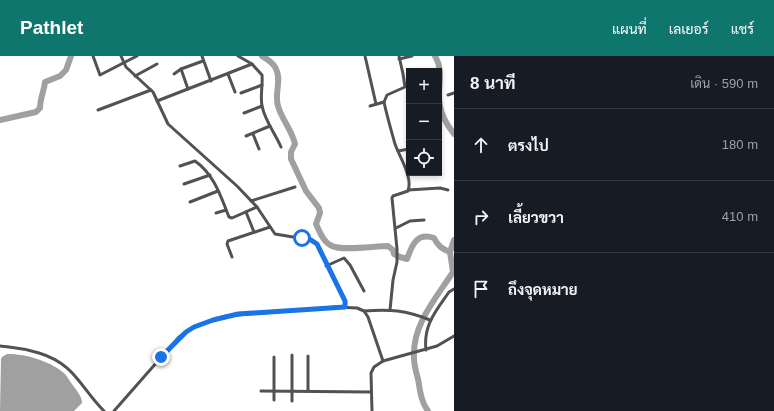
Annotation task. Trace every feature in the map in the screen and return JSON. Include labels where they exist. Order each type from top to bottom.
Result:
[{"type":"street","points":[[93,56],[99,74],[137,56]]},
{"type":"street","points":[[121,56],[126,67],[151,90],[168,124],[258,207],[275,234],[311,240],[317,244],[326,266],[345,301],[345,307]]},
{"type":"street","points":[[202,56],[211,81]]},
{"type":"street","points":[[238,56],[252,64],[262,75],[262,106],[281,147]]},
{"type":"street","points":[[365,56],[376,104]]},
{"type":"street","points":[[406,168],[398,151],[384,102],[387,95],[404,88],[403,74],[399,57],[412,56]]},
{"type":"street","points":[[174,74],[181,69],[204,61]]},
{"type":"street","points":[[135,76],[157,64]]},
{"type":"street","points":[[157,101],[252,64]]},
{"type":"street","points":[[181,69],[188,89]]},
{"type":"street","points":[[105,72],[107,78]]},
{"type":"street","points":[[228,74],[235,92]]},
{"type":"street","points":[[241,93],[262,85]]},
{"type":"street","points":[[98,110],[151,90]]},
{"type":"street","points":[[448,95],[454,94]]},
{"type":"street","points":[[370,106],[384,102]]},
{"type":"street","points":[[244,113],[262,106]]},
{"type":"street","points":[[246,136],[270,126]]},
{"type":"street","points":[[253,134],[259,149]]},
{"type":"street","points":[[398,151],[406,150]]},
{"type":"street","points":[[202,166],[207,160]]},
{"type":"street","points":[[180,166],[195,161],[202,166],[214,180],[229,217],[232,218],[258,207]]},
{"type":"street","points":[[184,184],[210,175]]},
{"type":"street","points":[[408,176],[408,190]]},
{"type":"street","points":[[251,201],[295,186]]},
{"type":"street","points":[[390,310],[397,251],[392,198],[408,190],[440,188],[448,190]]},
{"type":"street","points":[[190,202],[218,191]]},
{"type":"street","points":[[216,213],[226,210]]},
{"type":"street","points":[[246,212],[254,232]]},
{"type":"street","points":[[396,228],[410,221],[424,220]]},
{"type":"street","points":[[232,257],[227,242],[270,227]]},
{"type":"street","points":[[326,266],[344,258],[350,265],[364,291]]},
{"type":"street","points":[[426,350],[424,338],[429,320],[450,292],[454,290]]},
{"type":"street","points":[[114,411],[182,335],[194,327],[213,320],[238,314],[353,307],[364,311],[390,310],[413,314],[429,320]]},
{"type":"street","points":[[364,311],[370,322],[383,361]]},
{"type":"street","points":[[372,411],[371,373],[373,370],[383,361],[426,350],[437,346],[454,336]]},
{"type":"street","points":[[1,348],[9,347],[30,351],[49,356],[60,362],[74,374],[94,401],[104,411]]},
{"type":"street","points":[[292,355],[292,401]]},
{"type":"street","points":[[308,356],[308,391]]},
{"type":"street","points":[[274,357],[274,400]]},
{"type":"street","points":[[261,391],[371,392]]},
{"type":"shaded area","points":[[7,354],[22,355],[38,359],[60,370],[66,375],[78,393],[82,403],[74,411],[0,411],[1,359]]},
{"type":"waterway","points":[[0,120],[36,112],[40,108],[45,82],[60,76],[66,70],[71,56]]},
{"type":"waterway","points":[[262,56],[274,65],[278,73],[278,106],[292,134],[295,144],[291,152],[291,159],[306,191],[319,208],[320,213],[316,224],[326,242],[332,246],[343,248],[388,246],[393,250],[394,254],[407,259],[416,241],[419,238],[428,237],[434,238],[440,247],[450,252]]},
{"type":"waterway","points":[[435,56],[438,62],[440,74],[439,100],[441,110],[445,121],[454,134]]},
{"type":"waterway","points":[[428,411],[422,400],[420,392],[414,361],[414,346],[426,312],[453,272],[450,252],[454,240]]},
{"type":"route","points":[[161,357],[179,337],[186,332],[204,323],[226,316],[345,307],[345,301],[326,266],[320,248],[311,240],[302,238]]}]
